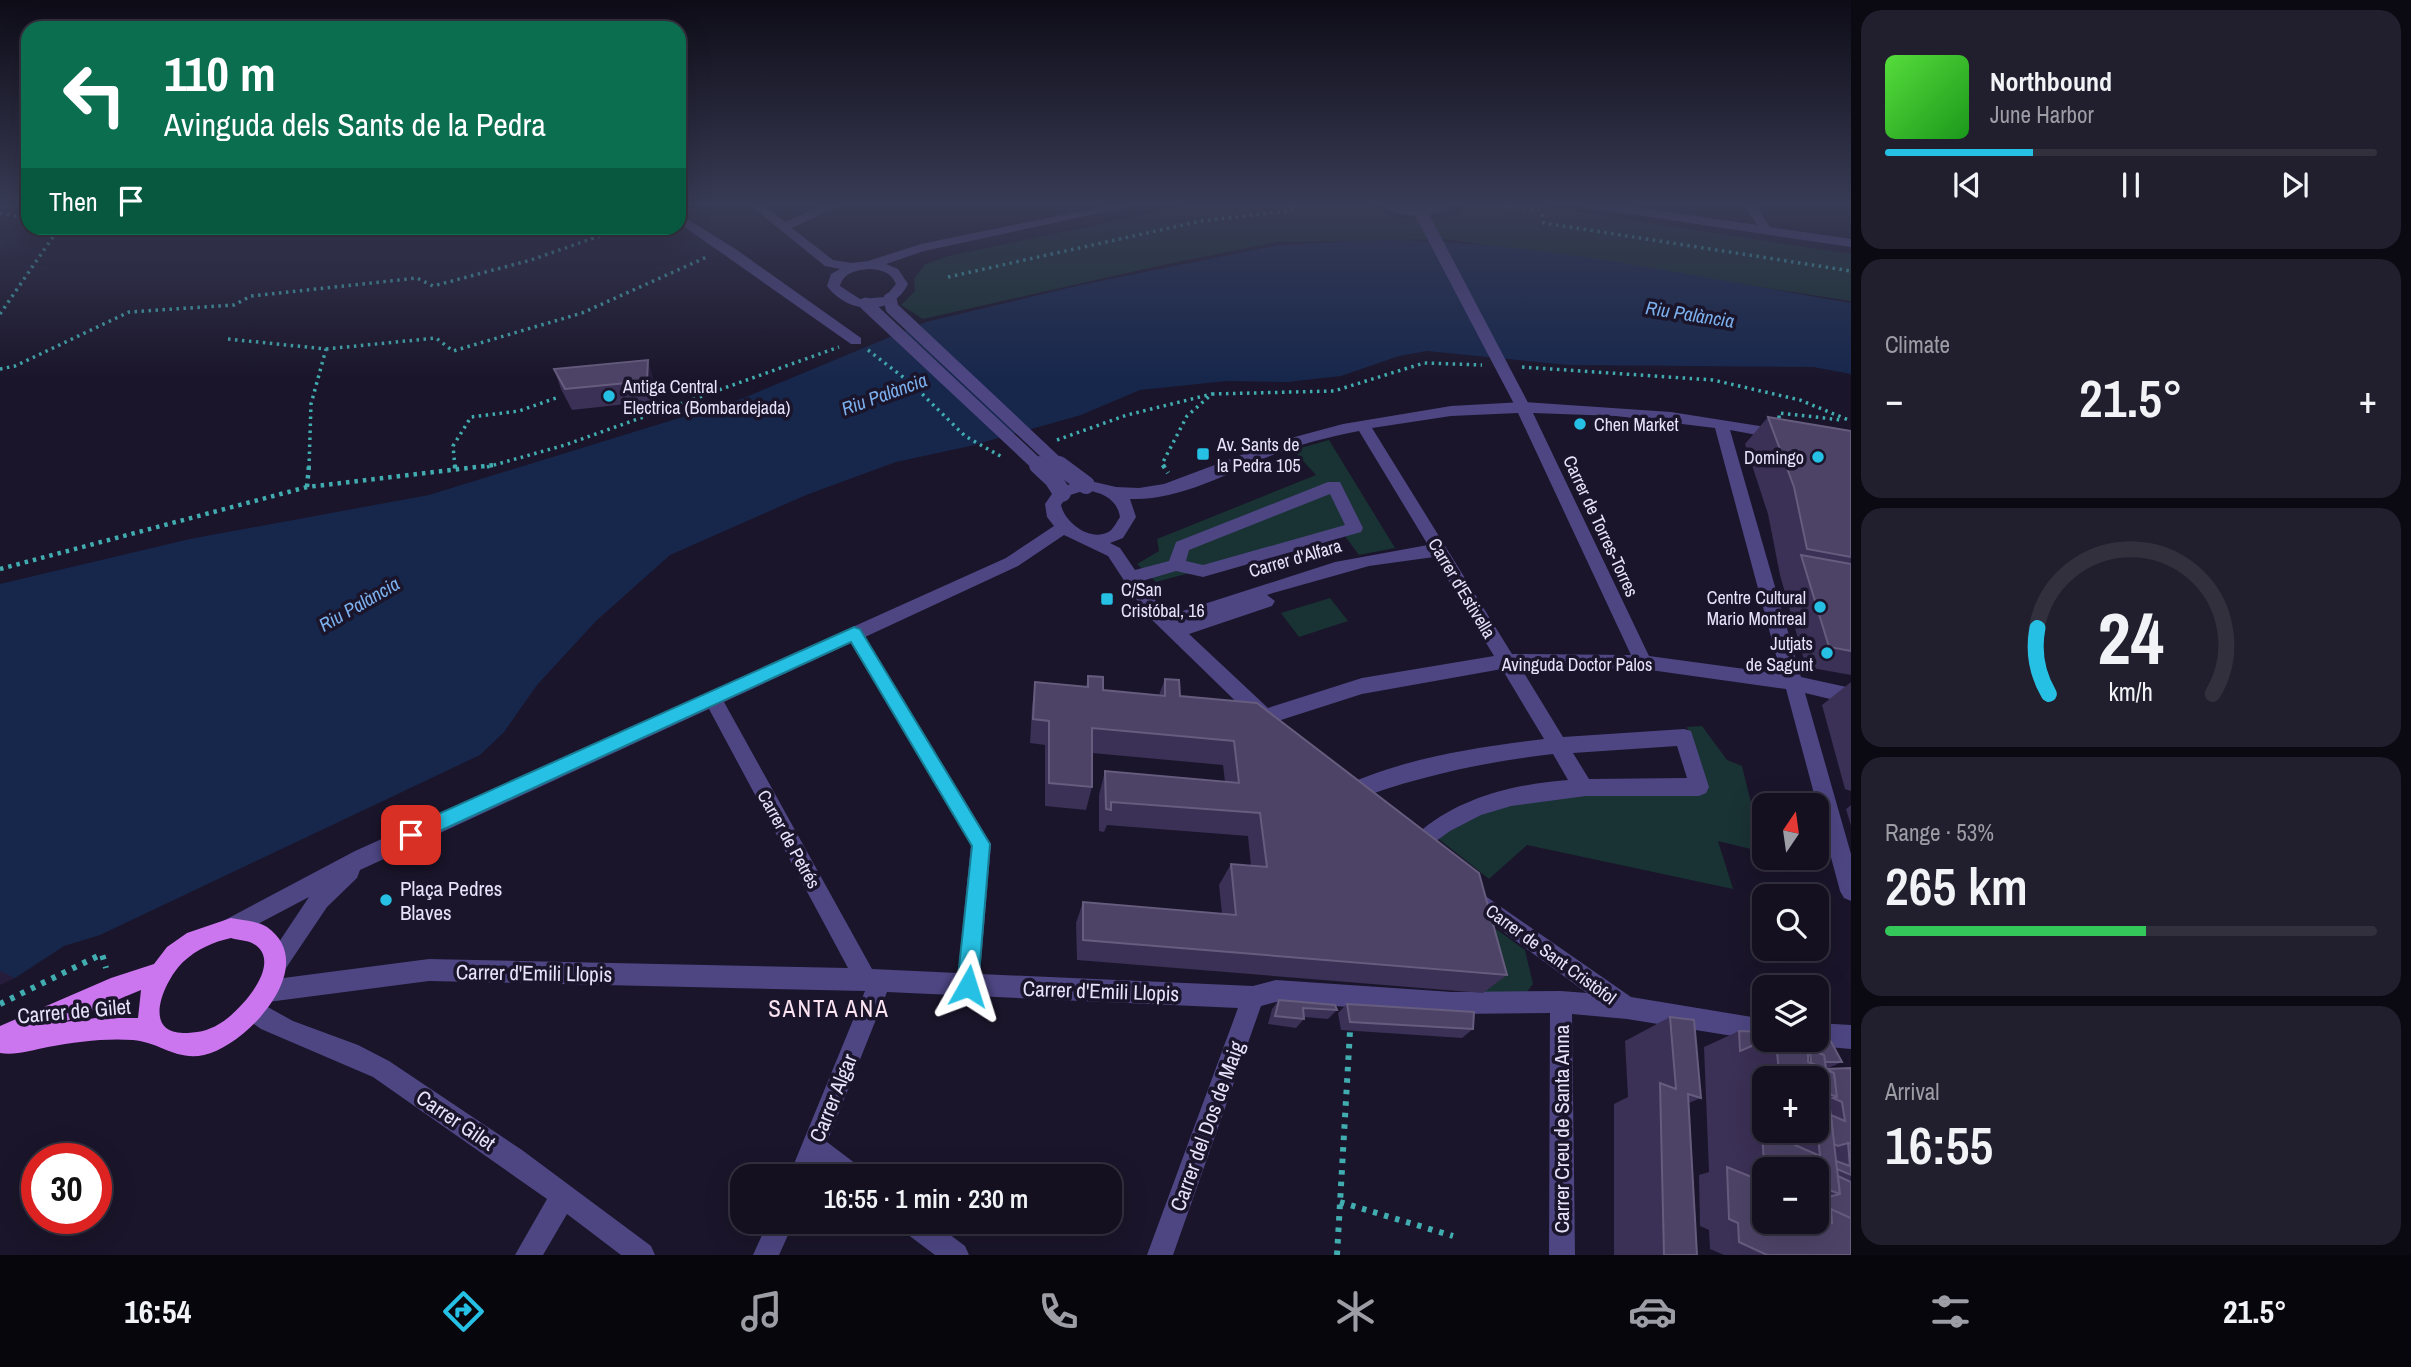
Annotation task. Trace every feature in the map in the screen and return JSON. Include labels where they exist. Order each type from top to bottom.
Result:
[{"type":"main road","points":[[246,928],[262,935],[272,946],[276,964],[261,1001],[220,1038],[184,1046],[166,1042],[152,1031],[146,1006],[159,973],[192,941],[210,932],[246,928]]},
{"type":"main road","name":"Carrer de Gilet","points":[[0,1038],[111,989],[159,973]]},
{"type":"main road","name":"Carrer de Gilet","points":[[0,1043],[99,1030],[138,1028],[152,1031]]},
{"type":"street","points":[[745,262],[856,341]]},
{"type":"street","points":[[836,277],[829,263],[852,267],[881,262]]},
{"type":"street","points":[[897,274],[912,262]]},
{"type":"street","name":"Carrer de Torres-Torres","points":[[1447,262],[1523,407],[1643,662]]},
{"type":"street","points":[[852,267],[836,277],[833,286],[838,295],[850,302],[866,304],[890,299],[900,289],[900,278],[890,269],[870,265]]},
{"type":"street","points":[[890,299],[892,308],[1067,472],[1086,485]]},
{"type":"street","points":[[866,304],[1054,479],[1062,493]]},
{"type":"street","points":[[1284,734],[1152,609],[1114,552],[1062,528],[1052,509],[1055,500],[1062,493],[1086,485],[1115,493],[1147,493],[1177,485],[1282,445],[1363,425],[1441,413],[1523,407],[1721,425],[1801,438]]},
{"type":"street","name":"Carrer d'Estivella","points":[[1363,425],[1583,787]]},
{"type":"street","points":[[1721,425],[1851,891]]},
{"type":"street","points":[[1130,578],[1176,565],[1203,571],[1355,528],[1334,486],[1182,546],[1176,565]]},
{"type":"street","points":[[1082,538],[1101,539],[1117,533],[1126,525],[1128,509],[1115,493]]},
{"type":"street","points":[[1128,517],[1147,493]]},
{"type":"street","points":[[231,928],[362,858],[1012,562],[1062,528]]},
{"type":"street","points":[[1114,552],[1117,533]]},
{"type":"street","name":"Carrer d'Alfara","points":[[1172,627],[1251,593],[1338,566],[1405,553],[1442,554]]},
{"type":"street","points":[[1342,573],[1442,554]]},
{"type":"street","points":[[1172,627],[1266,601]]},
{"type":"street","points":[[854,633],[981,844],[968,986]]},
{"type":"street","name":"Avinguda Doctor Palos","points":[[1265,717],[1363,686],[1506,662],[1643,662],[1794,683],[1851,696]]},
{"type":"street","name":"Carrer de Petrés","points":[[712,697],[873,981]]},
{"type":"street","points":[[1349,793],[1366,784],[1461,758],[1557,744],[1684,737],[1699,787],[1583,787],[1498,799],[1436,827],[1414,848]]},
{"type":"street","points":[[1330,776],[1367,808]]},
{"type":"street","points":[[1395,832],[1433,864]]},
{"type":"street","points":[[276,964],[320,900],[362,858]]},
{"type":"street","name":"Carrer de Sant Cristòfol","points":[[1452,880],[1481,904],[1627,1008]]},
{"type":"street","name":"Carrer d'Emili Llopis","points":[[261,1001],[429,970],[873,981],[1253,997],[1276,991],[1452,1003],[1560,1002],[1627,1008],[1752,1028]]},
{"type":"street","name":"Carrer Algar","points":[[807,1164],[873,981]]},
{"type":"street","name":"Carrer del Dos de Maig","points":[[1160,1255],[1253,997]]},
{"type":"street","name":"Carrer Gilet","points":[[261,1001],[294,1033],[330,1044],[379,1067],[565,1195],[642,1255]]},
{"type":"street","name":"Carrer Creu de Santa Anna","points":[[1560,1002],[1562,1255]]},
{"type":"street","points":[[1675,1016],[1675,1043]]},
{"type":"street","points":[[1829,1035],[1851,1037]]},
{"type":"street","points":[[814,1148],[835,1164]]},
{"type":"street","points":[[528,1255],[565,1195]]},
{"type":"street","points":[[766,1255],[776,1234]]},
{"type":"street","points":[[928,1234],[956,1255]]},
{"type":"path","points":[[0,314],[36,262]]},
{"type":"path","points":[[0,369],[15,366],[129,312],[234,305],[251,296],[416,278],[433,286],[525,262]]},
{"type":"path","points":[[228,339],[326,349],[436,338],[453,351],[582,313],[696,262]]},
{"type":"path","points":[[948,277],[1016,262]]},
{"type":"path","points":[[1791,262],[1851,271]]},
{"type":"path","points":[[0,302],[8,302]]},
{"type":"path","points":[[0,569],[307,487],[484,467],[565,445],[856,341]]},
{"type":"path","points":[[307,487],[311,449],[311,404],[326,349]]},
{"type":"path","points":[[1177,485],[1161,464],[1187,416],[1212,394],[1334,391],[1424,363],[1494,366]]},
{"type":"path","points":[[1522,367],[1713,380],[1800,400],[1849,421]]},
{"type":"path","points":[[455,471],[453,446],[471,417],[519,411],[556,398]]},
{"type":"path","points":[[1779,419],[1779,413],[1849,421]]},
{"type":"path","points":[[0,1004],[102,954],[111,989]]},
{"type":"path","points":[[1337,1255],[1350,1031]]},
{"type":"path","points":[[1340,1202],[1453,1236]]},
{"type":"green space","points":[[932,262],[1180,262],[923,319],[901,305],[915,291],[914,279],[925,264]]},
{"type":"green space","points":[[1593,262],[1851,262],[1851,301]]},
{"type":"green space","points":[[1329,440],[1395,548],[1359,555],[1342,532],[1156,582],[1137,564],[1159,551],[1157,539],[1316,475],[1293,450]]},
{"type":"green space","points":[[1330,598],[1348,621],[1299,637],[1281,613]]},
{"type":"green space","points":[[1702,726],[1727,760],[1742,766],[1752,807],[1752,849],[1718,841],[1733,889],[1527,845],[1489,879],[1430,832],[1498,799],[1698,786],[1687,727]]},
{"type":"green space","points":[[1460,903],[1525,950],[1533,984],[1526,993],[1483,993]]},
{"type":"water","name":"Riu Palància","points":[[1196,262],[1614,262],[1851,303],[1851,374],[1813,367],[1568,365],[1427,351],[1399,356],[1341,376],[1288,382],[1227,381],[1140,390],[1081,415],[970,446],[896,462],[806,495],[670,555],[596,621],[537,685],[504,732],[480,755],[100,935],[64,946],[15,978],[0,977],[0,584],[190,539],[429,495],[741,399],[926,322],[1076,286]]},
{"type":"building","points":[[648,360],[647,381],[565,389],[554,369]]},
{"type":"building","points":[[1768,417],[1851,431],[1851,557],[1807,549],[1794,487]]},
{"type":"building","points":[[1801,555],[1851,564],[1851,651],[1829,647]]},
{"type":"building","points":[[1088,676],[1103,677],[1103,690],[1165,696],[1165,679],[1179,680],[1180,696],[1257,703],[1479,873],[1507,975],[1083,940],[1083,902],[1236,915],[1231,864],[1267,867],[1260,813],[1111,802],[1111,810],[1106,809],[1105,771],[1239,783],[1234,741],[1092,728],[1092,787],[1049,783],[1049,721],[1033,719],[1035,682],[1088,687]]},
{"type":"building","points":[[1279,1000],[1335,1005],[1337,1010],[1303,1008],[1304,1019],[1275,1016]]},
{"type":"building","points":[[1347,1004],[1474,1012],[1473,1029],[1350,1022]]},
{"type":"building","points":[[1670,1017],[1694,1020],[1701,1098],[1688,1094],[1697,1255],[1664,1255],[1660,1083],[1676,1089]]},
{"type":"building","points":[[1739,1031],[1752,1032],[1752,1046],[1740,1051]]},
{"type":"building","points":[[1829,1038],[1842,1062],[1825,1062],[1824,1055],[1816,1052],[1829,1052]]},
{"type":"building","points":[[1777,1052],[1808,1052],[1808,1062],[1817,1066],[1778,1066]]},
{"type":"building","points":[[1810,1052],[1824,1055],[1826,1066],[1811,1063]]},
{"type":"building","points":[[1851,1068],[1851,1144],[1834,1144],[1831,1115],[1845,1121],[1842,1102],[1833,1098],[1837,1097],[1834,1073],[1829,1069]]},
{"type":"building","points":[[1829,1071],[1834,1073],[1837,1097],[1829,1094]]},
{"type":"building","points":[[1829,1100],[1840,1194],[1829,1190],[1829,1157],[1764,1157],[1763,1143],[1795,1143],[1820,1156],[1819,1143],[1829,1143]]},
{"type":"building","points":[[1848,1143],[1851,1144],[1851,1175],[1837,1169],[1836,1161],[1850,1166]]},
{"type":"building","points":[[1727,1167],[1752,1177],[1752,1234],[1829,1234],[1829,1222],[1832,1223],[1831,1209],[1851,1218],[1851,1255],[1767,1255],[1739,1242],[1738,1223],[1729,1219]]},
{"type":"building","points":[[1838,1176],[1851,1182],[1851,1218],[1829,1210],[1829,1197],[1840,1194]]},
{"type":"place","name":"Antiga Central Electrica (Bombardejada)","points":[[609,396]]},
{"type":"place","name":"Chen Market","points":[[1580,424]]},
{"type":"place","name":"Av. Sants de la Pedra 105","points":[[1203,454]]},
{"type":"place","name":"Domingo","points":[[1818,457]]},
{"type":"place","name":"C/San Cristóbal, 16","points":[[1107,599]]},
{"type":"place","name":"Centre Cultural Mario Montreal","points":[[1820,607]]},
{"type":"place","name":"Jutjats de Sagunt","points":[[1827,653]]},
{"type":"place","name":"Plaça Pedres Blaves","points":[[386,900]]},
{"type":"district","name":"SANTA ANA","points":[[829,1008]]},
{"type":"route","points":[[411,835],[854,633],[981,844],[968,986]]}]
